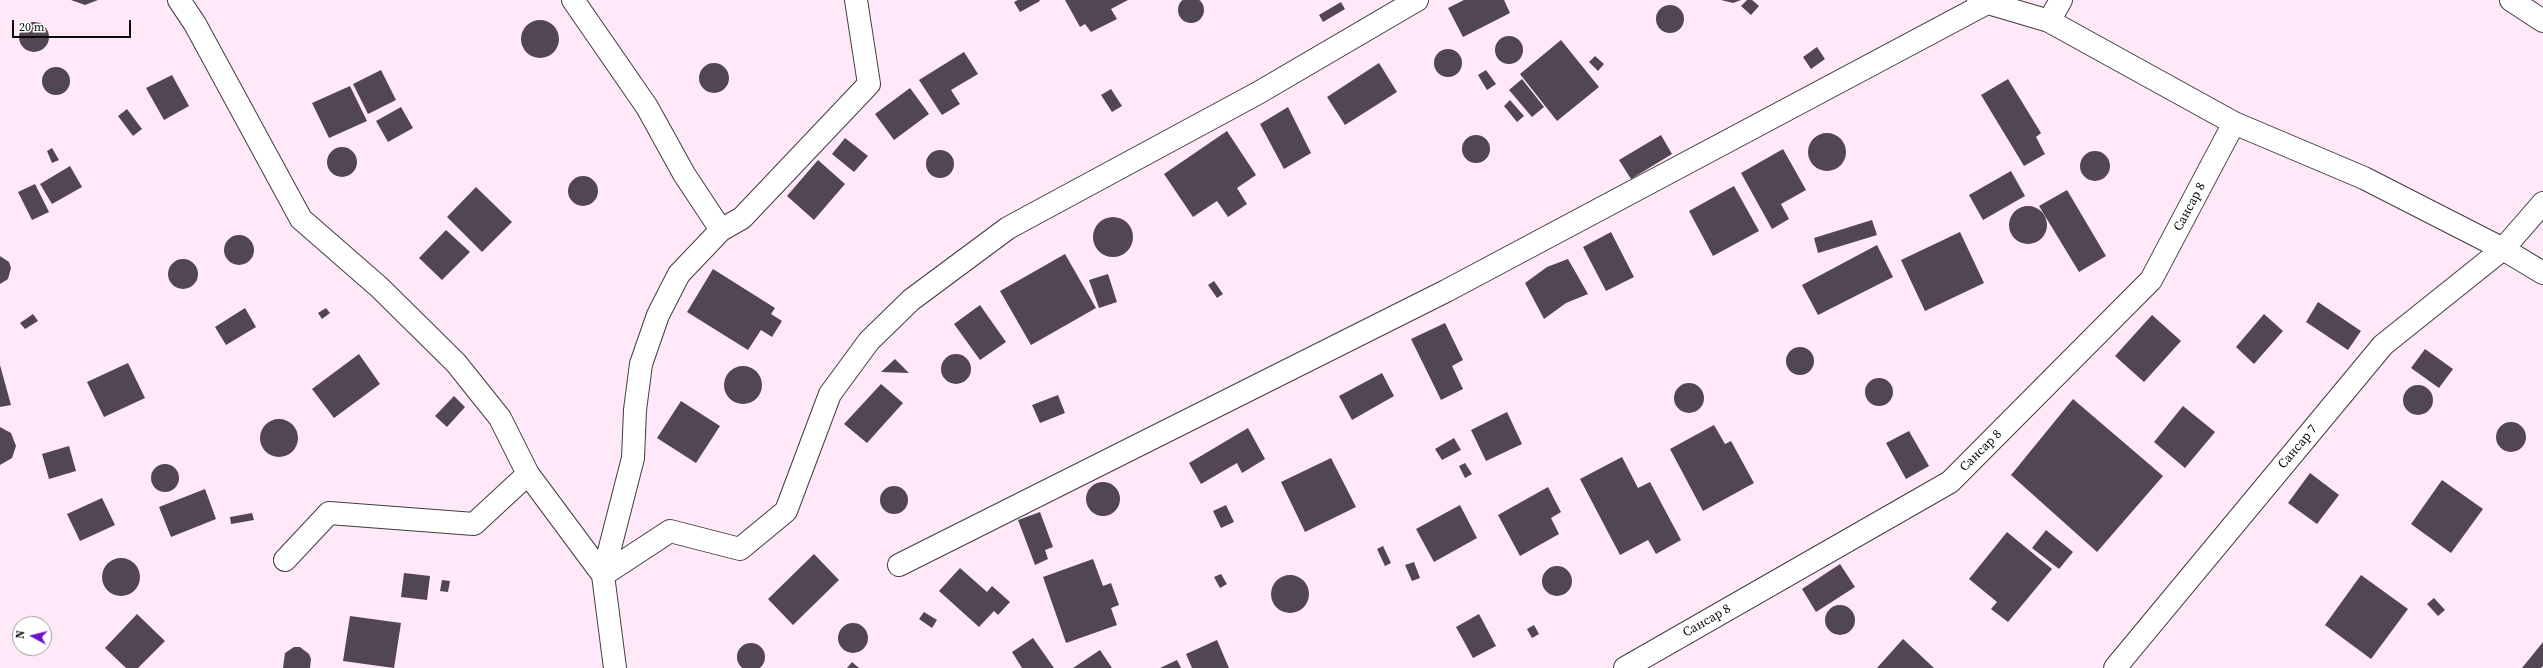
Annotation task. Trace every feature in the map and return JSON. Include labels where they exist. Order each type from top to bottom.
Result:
[{"type":"street","points":[[179,0],[195,24],[301,219],[379,287],[456,363],[500,418],[528,474],[603,575]]},
{"type":"street","points":[[573,0],[647,107],[684,174],[722,230]]},
{"type":"street","points":[[614,668],[603,575],[633,458],[635,410],[641,364],[658,314],[679,274],[722,230],[742,218],[869,84],[856,0]]},
{"type":"street","points":[[603,575],[670,531],[740,549],[786,511],[830,394],[869,340],[911,300],[1008,228],[1258,92],[1417,0]]},
{"type":"street","points":[[2038,0],[2049,21]]},
{"type":"street","points":[[2049,21],[2061,0]]},
{"type":"street","points":[[2511,0],[2543,21]]},
{"type":"street","points":[[899,565],[1446,291],[1983,1],[2049,21],[2234,123],[2364,178],[2503,248],[2543,274]]},
{"type":"street","name":"Сансар 8","points":[[1625,668],[1950,482],[2151,280],[2234,123]]},
{"type":"street","name":"Сансар 7","points":[[2116,668],[2383,345],[2503,248],[2543,203]]},
{"type":"street","points":[[285,560],[329,513],[474,524],[528,474]]},
{"type":"building","points":[[1191,-3],[1200,1],[1204,10],[1200,19],[1191,23],[1182,19],[1178,10],[1182,1]]},
{"type":"building","points":[[71,0],[98,0],[85,5]]},
{"type":"building","points":[[1018,0],[1040,1],[1020,12],[1014,2]]},
{"type":"building","points":[[1065,0],[1128,0],[1111,9],[1117,19],[1091,32],[1085,24],[1080,27]]},
{"type":"building","points":[[1464,0],[1504,0],[1510,13],[1463,37],[1448,8]]},
{"type":"building","points":[[1721,0],[1741,0],[1733,3]]},
{"type":"building","points":[[1747,0],[1752,0],[1759,6],[1751,15],[1741,6]]},
{"type":"building","points":[[1341,2],[1345,9],[1323,22],[1319,15]]},
{"type":"building","points":[[1670,5],[1680,9],[1684,19],[1680,29],[1670,33],[1660,29],[1656,19],[1660,9]]},
{"type":"building","points":[[536,20],[544,20],[554,25],[558,32],[558,46],[554,53],[544,58],[536,58],[526,53],[524,50],[521,43],[521,35],[526,25],[529,23]]},
{"type":"building","points":[[34,22],[44,27],[49,37],[44,47],[34,52],[24,47],[19,37],[24,27]]},
{"type":"building","points":[[1509,36],[1519,40],[1523,50],[1519,60],[1509,64],[1499,60],[1495,50],[1499,40]]},
{"type":"building","points":[[1561,40],[1599,87],[1557,121],[1520,74]]},
{"type":"building","points":[[1817,47],[1825,59],[1811,69],[1803,57]]},
{"type":"building","points":[[1448,49],[1458,53],[1462,63],[1458,73],[1448,77],[1438,73],[1434,63],[1438,53]]},
{"type":"building","points":[[964,52],[978,74],[951,90],[960,104],[942,115],[919,80]]},
{"type":"building","points":[[1595,56],[1604,64],[1598,71],[1589,62]]},
{"type":"building","points":[[714,63],[720,64],[728,72],[728,84],[720,92],[714,93],[708,92],[700,84],[699,78],[700,72],[708,64]]},
{"type":"building","points":[[1379,63],[1397,92],[1345,125],[1327,97]]},
{"type":"building","points":[[56,67],[62,68],[66,71],[69,75],[69,87],[66,91],[62,94],[56,95],[50,94],[46,91],[43,87],[42,81],[43,75],[46,71],[50,68]]},
{"type":"building","points":[[381,70],[396,100],[368,114],[353,84]]},
{"type":"building","points":[[1486,70],[1496,84],[1487,90],[1478,75]]},
{"type":"building","points":[[172,75],[189,106],[164,120],[146,88]]},
{"type":"building","points":[[1522,79],[1544,107],[1532,117],[1509,90]]},
{"type":"building","points":[[2008,79],[2041,133],[2036,137],[2045,154],[2024,166],[1981,95]]},
{"type":"building","points":[[350,86],[367,121],[329,138],[312,103]]},
{"type":"building","points":[[910,88],[929,114],[894,140],[875,114]]},
{"type":"building","points":[[1111,89],[1122,106],[1112,112],[1101,95]]},
{"type":"building","points":[[1510,100],[1524,116],[1517,122],[1504,106]]},
{"type":"building","points":[[401,107],[413,128],[388,142],[376,121]]},
{"type":"building","points":[[1288,107],[1311,153],[1284,169],[1260,124]]},
{"type":"building","points":[[127,109],[142,129],[133,136],[118,116]]},
{"type":"building","points":[[1227,131],[1256,175],[1237,188],[1247,204],[1228,217],[1217,201],[1193,217],[1164,174]]},
{"type":"building","points":[[1827,133],[1837,136],[1843,142],[1846,152],[1843,162],[1837,168],[1827,171],[1817,168],[1811,162],[1808,152],[1811,142],[1817,136]]},
{"type":"building","points":[[1476,135],[1482,136],[1486,139],[1489,143],[1489,155],[1486,159],[1482,162],[1476,163],[1470,162],[1466,159],[1463,155],[1462,149],[1463,143],[1466,139],[1470,136]]},
{"type":"building","points":[[1661,135],[1672,154],[1631,179],[1619,160]]},
{"type":"building","points":[[845,138],[868,156],[854,172],[832,154]]},
{"type":"building","points":[[342,147],[352,152],[357,162],[352,172],[342,177],[332,172],[327,162],[332,152]]},
{"type":"building","points":[[52,148],[59,160],[52,163],[47,151]]},
{"type":"building","points":[[1783,149],[1806,190],[1781,204],[1789,219],[1772,229],[1741,173]]},
{"type":"building","points":[[940,150],[946,151],[950,154],[953,158],[953,170],[950,174],[946,177],[940,178],[934,177],[930,174],[927,170],[926,164],[927,158],[930,154],[934,151]]},
{"type":"building","points":[[2095,151],[2106,155],[2110,166],[2106,177],[2095,181],[2084,177],[2080,166],[2084,155]]},
{"type":"building","points":[[818,160],[845,184],[814,220],[787,196]]},
{"type":"building","points":[[70,166],[82,187],[52,204],[40,184]]},
{"type":"building","points":[[2011,171],[2025,196],[1983,220],[1969,195]]},
{"type":"building","points":[[583,176],[593,181],[598,191],[593,201],[583,206],[573,201],[568,191],[573,181]]},
{"type":"building","points":[[35,184],[49,212],[32,220],[18,192]]},
{"type":"building","points":[[1734,186],[1759,231],[1713,256],[1689,211]]},
{"type":"building","points":[[476,187],[512,222],[482,252],[447,217]]},
{"type":"building","points":[[2067,190],[2106,256],[2079,272],[2039,206]]},
{"type":"building","points":[[2024,206],[2032,206],[2039,209],[2044,214],[2047,225],[2044,236],[2039,241],[2032,244],[2024,244],[2017,241],[2012,236],[2009,229],[2009,221],[2012,214],[2017,209]]},
{"type":"building","points":[[1113,217],[1127,223],[1133,237],[1127,251],[1113,257],[1099,251],[1093,237],[1099,223]]},
{"type":"building","points":[[1872,220],[1877,235],[1818,253],[1814,238]]},
{"type":"building","points":[[446,230],[470,252],[442,280],[419,258]]},
{"type":"building","points":[[1611,232],[1634,277],[1606,291],[1583,247]]},
{"type":"building","points":[[1960,232],[1984,283],[1925,311],[1901,260]]},
{"type":"building","points":[[239,235],[249,240],[254,250],[249,260],[239,265],[229,260],[224,250],[229,240]]},
{"type":"building","points":[[1877,245],[1893,277],[1818,315],[1802,285]]},
{"type":"building","points":[[1065,254],[1096,308],[1031,345],[1000,291]]},
{"type":"building","points":[[0,256],[9,262],[11,268],[8,279],[0,284]]},
{"type":"building","points":[[183,259],[193,264],[198,274],[193,284],[183,289],[173,284],[168,274],[173,264]]},
{"type":"building","points":[[1568,259],[1588,294],[1566,303],[1544,319],[1525,283],[1547,267]]},
{"type":"building","points":[[713,269],[775,308],[771,314],[782,321],[772,337],[761,330],[748,350],[687,312]]},
{"type":"building","points":[[1108,274],[1117,302],[1099,308],[1089,280]]},
{"type":"building","points":[[1214,281],[1223,294],[1217,298],[1208,285]]},
{"type":"building","points":[[2318,302],[2361,331],[2348,350],[2306,322]]},
{"type":"building","points":[[980,305],[1006,342],[980,360],[954,324]]},
{"type":"building","points":[[245,308],[256,327],[226,345],[215,327]]},
{"type":"building","points":[[326,308],[330,313],[322,319],[318,313]]},
{"type":"building","points":[[33,314],[38,321],[25,329],[20,323]]},
{"type":"building","points":[[2264,314],[2283,331],[2254,364],[2236,347]]},
{"type":"building","points":[[2152,315],[2181,341],[2144,382],[2115,356]]},
{"type":"building","points":[[1445,323],[1463,360],[1452,366],[1463,389],[1441,400],[1411,339]]},
{"type":"building","points":[[1800,347],[1806,348],[1810,351],[1813,355],[1813,367],[1810,371],[1806,374],[1800,375],[1794,374],[1790,371],[1787,367],[1786,361],[1787,355],[1790,351],[1794,348]]},
{"type":"building","points":[[2425,349],[2453,369],[2439,388],[2411,368]]},
{"type":"building","points":[[359,354],[380,384],[334,418],[312,389]]},
{"type":"building","points":[[956,354],[966,359],[971,369],[966,379],[956,384],[946,379],[941,369],[946,359]]},
{"type":"building","points":[[895,359],[909,373],[881,372]]},
{"type":"building","points":[[128,363],[145,398],[104,417],[87,382]]},
{"type":"building","points":[[0,365],[11,405],[0,407]]},
{"type":"building","points":[[739,366],[747,366],[757,371],[761,378],[761,392],[757,399],[747,404],[739,404],[729,399],[727,396],[724,389],[724,381],[729,371],[732,369]]},
{"type":"building","points":[[1382,373],[1394,396],[1352,420],[1339,396]]},
{"type":"building","points":[[1879,378],[1885,379],[1889,382],[1892,386],[1892,398],[1889,402],[1885,405],[1879,406],[1873,405],[1869,402],[1866,398],[1865,392],[1866,386],[1869,382],[1873,379]]},
{"type":"building","points":[[1689,383],[1699,388],[1704,398],[1699,408],[1689,413],[1679,408],[1674,398],[1679,388]]},
{"type":"building","points":[[881,384],[903,403],[867,443],[844,424]]},
{"type":"building","points":[[2418,385],[2428,390],[2433,400],[2428,410],[2418,415],[2408,410],[2403,400],[2408,390]]},
{"type":"building","points":[[1058,395],[1065,413],[1040,423],[1032,405]]},
{"type":"building","points":[[454,396],[465,407],[447,427],[435,416]]},
{"type":"building","points":[[2073,399],[2163,476],[2097,552],[2011,475]]},
{"type":"building","points":[[681,401],[720,426],[696,463],[657,438]]},
{"type":"building","points":[[2183,406],[2215,432],[2185,468],[2154,442]]},
{"type":"building","points":[[1507,412],[1522,444],[1486,461],[1471,430]]},
{"type":"building","points":[[279,419],[292,425],[298,438],[292,451],[279,457],[266,451],[260,438],[266,425]]},
{"type":"building","points":[[2511,422],[2521,427],[2526,437],[2521,447],[2511,452],[2501,447],[2496,437],[2501,427]]},
{"type":"building","points":[[1714,425],[1725,444],[1731,441],[1754,483],[1703,511],[1670,449]]},
{"type":"building","points":[[0,427],[11,433],[16,446],[12,458],[0,465]]},
{"type":"building","points":[[1248,428],[1265,459],[1242,473],[1237,463],[1201,484],[1189,463]]},
{"type":"building","points":[[1909,431],[1929,466],[1906,479],[1886,443]]},
{"type":"building","points":[[1454,438],[1461,450],[1442,460],[1435,449]]},
{"type":"building","points":[[69,446],[76,471],[49,479],[42,454]]},
{"type":"building","points":[[1622,457],[1638,488],[1650,482],[1681,540],[1656,554],[1648,540],[1620,555],[1580,479]]},
{"type":"building","points":[[1331,458],[1356,507],[1305,532],[1281,482]]},
{"type":"building","points":[[1465,463],[1472,474],[1465,478],[1459,466]]},
{"type":"building","points":[[165,464],[171,465],[175,468],[178,472],[178,484],[175,488],[171,491],[165,492],[159,491],[155,488],[152,484],[151,478],[152,472],[155,468],[159,465]]},
{"type":"building","points":[[2310,473],[2339,495],[2317,524],[2288,503]]},
{"type":"building","points":[[2442,480],[2483,509],[2451,553],[2411,524]]},
{"type":"building","points":[[1100,482],[1106,482],[1110,483],[1117,489],[1120,499],[1119,506],[1113,513],[1106,516],[1100,516],[1096,515],[1089,509],[1086,502],[1086,496],[1087,492],[1093,485]]},
{"type":"building","points":[[894,486],[900,487],[904,490],[907,494],[907,506],[904,510],[900,513],[894,514],[888,513],[884,510],[881,506],[880,500],[881,494],[884,490],[888,487]]},
{"type":"building","points":[[1548,487],[1561,512],[1551,518],[1559,534],[1520,556],[1498,515]]},
{"type":"building","points":[[205,489],[216,519],[171,537],[159,507]]},
{"type":"building","points":[[102,498],[115,525],[80,541],[67,514]]},
{"type":"building","points":[[1226,505],[1234,522],[1221,528],[1213,511]]},
{"type":"building","points":[[1460,505],[1477,538],[1434,562],[1416,529]]},
{"type":"building","points":[[1040,512],[1053,547],[1045,550],[1048,559],[1035,565],[1018,520]]},
{"type":"building","points":[[252,513],[254,520],[231,524],[230,517]]},
{"type":"building","points":[[2046,530],[2073,552],[2059,569],[2032,548]]},
{"type":"building","points":[[2007,532],[2052,569],[2008,622],[1991,609],[1997,602],[1969,579]]},
{"type":"building","points":[[1383,546],[1391,563],[1385,566],[1377,549]]},
{"type":"building","points":[[814,554],[839,580],[793,625],[768,599]]},
{"type":"building","points":[[117,558],[125,558],[135,563],[139,570],[139,584],[135,591],[125,596],[117,596],[107,591],[105,588],[102,581],[102,573],[107,563],[110,561]]},
{"type":"building","points":[[1093,559],[1103,586],[1111,583],[1119,605],[1111,608],[1117,625],[1066,643],[1043,577]]},
{"type":"building","points":[[1414,562],[1420,578],[1412,581],[1405,565]]},
{"type":"building","points":[[1840,564],[1855,587],[1816,612],[1802,589]]},
{"type":"building","points":[[1557,566],[1567,571],[1572,581],[1567,591],[1557,596],[1547,591],[1542,581],[1547,571]]},
{"type":"building","points":[[960,568],[987,592],[992,586],[1010,602],[998,615],[994,611],[979,627],[939,591]]},
{"type":"building","points":[[404,573],[430,576],[427,600],[401,597]]},
{"type":"building","points":[[1221,574],[1227,584],[1220,588],[1214,577]]},
{"type":"building","points":[[1286,575],[1294,575],[1304,580],[1308,587],[1308,601],[1304,608],[1294,613],[1286,613],[1276,608],[1274,605],[1271,598],[1271,590],[1276,580],[1279,578]]},
{"type":"building","points":[[2361,575],[2408,609],[2371,659],[2325,625]]},
{"type":"building","points":[[442,580],[450,581],[448,592],[440,591]]},
{"type":"building","points":[[2434,598],[2445,610],[2438,616],[2427,604]]},
{"type":"building","points":[[1840,605],[1850,610],[1855,620],[1850,630],[1840,635],[1830,630],[1825,620],[1830,610]]},
{"type":"building","points":[[924,612],[937,620],[932,628],[919,619]]},
{"type":"building","points":[[137,614],[165,641],[138,668],[126,668],[105,648]]},
{"type":"building","points":[[1479,614],[1496,646],[1473,658],[1456,627]]},
{"type":"building","points":[[350,616],[401,623],[394,668],[343,661]]},
{"type":"building","points":[[853,623],[863,628],[868,638],[863,648],[853,653],[843,648],[838,638],[843,628]]},
{"type":"building","points":[[1534,625],[1539,634],[1532,638],[1527,629]]},
{"type":"building","points":[[1033,638],[1054,668],[1022,668],[1012,652]]},
{"type":"building","points":[[1903,639],[1934,668],[1877,668]]},
{"type":"building","points":[[1217,640],[1229,668],[1192,668],[1186,654]]},
{"type":"building","points":[[2543,642],[2543,666],[2541,668],[2522,668]]},
{"type":"building","points":[[751,643],[761,647],[765,657],[761,667],[751,671],[741,667],[737,657],[741,647]]},
{"type":"building","points":[[294,647],[300,647],[309,654],[311,659],[310,668],[283,668],[285,653]]},
{"type":"building","points":[[1100,650],[1112,668],[1073,668]]},
{"type":"building","points":[[1177,660],[1181,668],[1160,668]]},
{"type":"building","points":[[852,662],[859,668],[847,668]]}]
